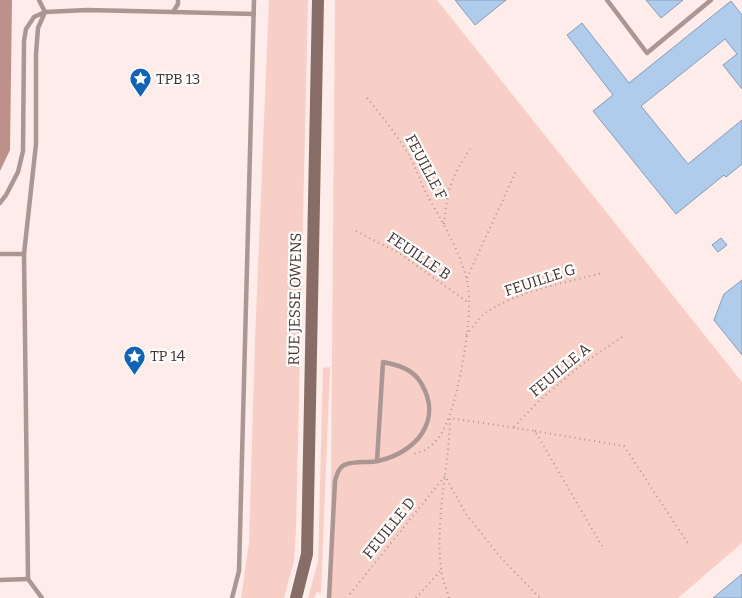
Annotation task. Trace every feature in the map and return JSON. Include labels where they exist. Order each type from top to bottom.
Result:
[{"type":"main road","name":"RUE JESSE OWENS","points":[[296,598],[307,554],[318,0]]},
{"type":"lane","points":[[39,0],[45,12]]},
{"type":"lane","points":[[173,12],[178,4],[178,0]]},
{"type":"lane","points":[[232,598],[239,571],[254,0]]},
{"type":"lane","points":[[607,0],[647,53],[711,0]]},
{"type":"lane","points":[[0,203],[6,196],[18,172],[23,151],[24,41],[26,29],[34,17],[45,12],[86,10],[254,14]]},
{"type":"lane","points":[[42,598],[28,579],[24,254],[36,144],[36,54],[38,28],[45,12]]},
{"type":"lane","points":[[0,254],[24,254]]},
{"type":"lane","points":[[329,598],[335,482],[338,470],[346,464],[377,461],[395,456],[411,447],[427,424],[430,411],[428,394],[417,376],[400,365],[383,362],[377,461]]},
{"type":"lane","points":[[0,580],[28,579]]},
{"type":"path","name":"FEUILLE F","points":[[367,98],[405,148],[444,224],[467,278]]},
{"type":"path","points":[[444,224],[446,198],[454,174],[470,149]]},
{"type":"path","points":[[449,598],[441,570],[441,506],[450,418],[463,363],[469,303],[467,278],[518,169]]},
{"type":"path","name":"FEUILLE B","points":[[356,230],[399,253],[469,303]]},
{"type":"path","name":"FEUILLE G","points":[[466,335],[483,315],[498,305],[534,291],[602,273]]},
{"type":"path","name":"FEUILLE A","points":[[513,427],[540,400],[581,365],[625,335]]},
{"type":"path","points":[[450,418],[503,427],[535,430],[624,446],[689,545]]},
{"type":"path","points":[[395,456],[427,451],[445,428],[450,418]]},
{"type":"path","points":[[535,430],[602,546]]},
{"type":"path","points":[[445,476],[466,514],[502,558],[540,598]]},
{"type":"path","name":"FEUILLE D","points":[[350,594],[445,476]]},
{"type":"path","points":[[416,598],[441,570]]},
{"type":"shaded area","points":[[0,0],[12,0],[10,150],[0,171]]},
{"type":"shaded area","points":[[269,0],[308,0],[296,529],[294,561],[284,598],[241,598],[249,543]]},
{"type":"shaded area","points":[[335,0],[437,0],[742,382],[742,543],[678,598],[330,598]]},
{"type":"shaded area","points":[[330,367],[321,593],[317,592],[314,598],[308,598],[318,562],[323,368]]},
{"type":"building","points":[[455,0],[506,0],[475,25]]},
{"type":"building","points":[[646,0],[683,0],[661,18]]},
{"type":"building","points":[[731,1],[742,15],[742,89],[723,65],[737,54],[725,39],[641,106],[688,164],[742,120],[742,164],[726,177],[724,175],[676,214],[593,111],[613,95],[567,35],[582,23],[629,83]]},
{"type":"building","points":[[721,238],[727,245],[718,252],[712,245]]},
{"type":"building","points":[[742,280],[742,355],[714,320],[724,294]]},
{"type":"building","points":[[742,574],[742,598],[713,598]]},
{"type":"place","name":"TPB 13","points":[[140,98]]},
{"type":"place","name":"TP 14","points":[[134,375]]}]
